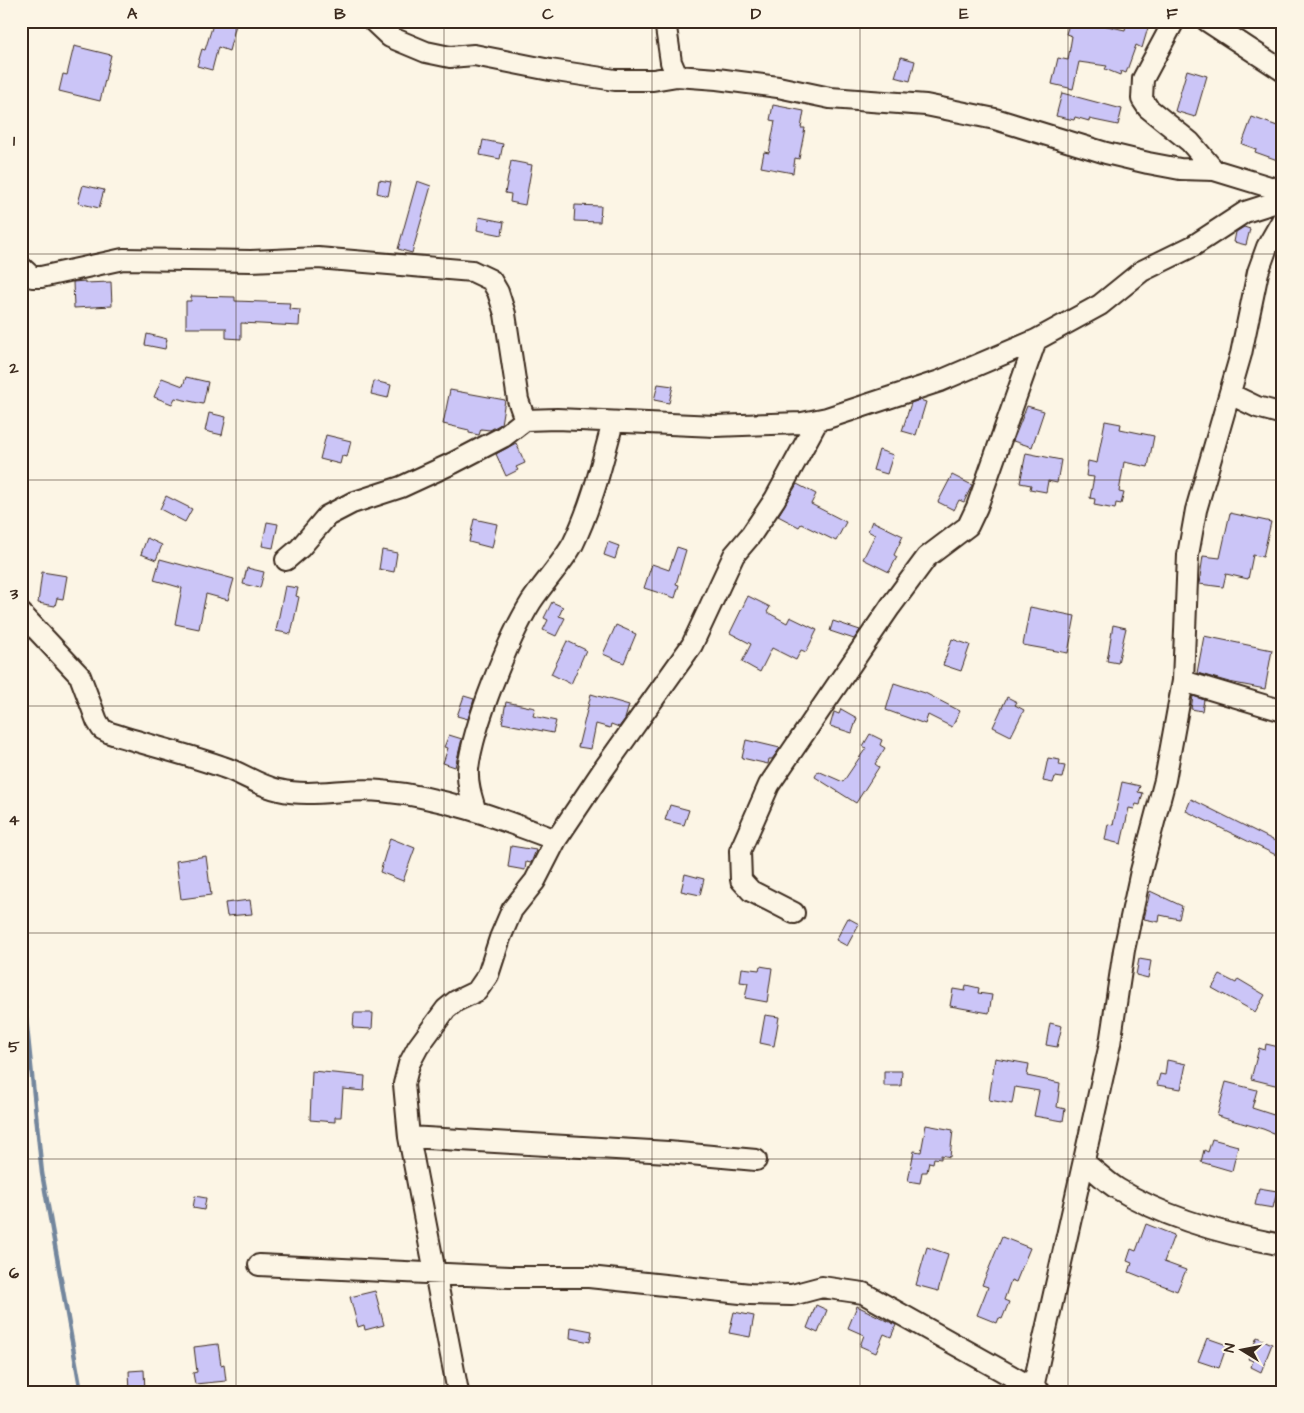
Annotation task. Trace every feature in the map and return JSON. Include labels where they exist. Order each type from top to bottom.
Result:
[{"type":"street","points":[[373,21],[390,37],[426,52],[450,57],[474,55],[550,70],[615,80],[653,80],[677,76],[778,87],[838,99],[900,101],[926,105],[995,119],[1106,153],[1180,169],[1214,170],[1283,191]]},
{"type":"street","points":[[666,21],[671,62],[677,76]]},
{"type":"street","points":[[1174,21],[1143,79],[1142,100],[1148,108],[1190,142],[1214,170]]},
{"type":"street","points":[[1207,21],[1283,71]]},
{"type":"street","points":[[286,560],[300,548],[326,516],[352,503],[401,487],[453,463],[503,437],[525,420],[715,426],[818,420],[940,381],[1036,340],[1100,305],[1142,272],[1193,246],[1245,212],[1283,200]]},
{"type":"street","points":[[259,1265],[509,1277],[589,1278],[750,1294],[792,1295],[822,1287],[863,1292],[1035,1390],[1110,1044],[1124,950],[1141,872],[1165,780],[1183,681],[1188,555],[1196,510],[1230,394],[1258,272],[1266,247],[1283,219]]},
{"type":"street","points":[[21,267],[32,277],[41,277],[123,259],[251,261],[318,258],[472,271],[491,280],[498,292],[506,323],[518,400],[525,420]]},
{"type":"street","points":[[794,913],[751,891],[741,880],[740,851],[746,832],[769,785],[926,557],[968,526],[977,507],[1036,340]]},
{"type":"street","points":[[1230,394],[1257,407],[1283,414]]},
{"type":"street","points":[[458,1392],[409,1137],[404,1084],[409,1064],[418,1047],[446,1009],[456,1001],[477,991],[488,975],[507,919],[535,881],[556,840],[603,770],[692,645],[734,555],[751,535],[775,499],[818,420]]},
{"type":"street","points":[[475,809],[469,789],[468,770],[472,748],[488,700],[516,630],[532,602],[572,545],[584,519],[614,422]]},
{"type":"street","points":[[21,613],[80,676],[97,721],[102,729],[110,733],[224,767],[280,791],[310,793],[379,790],[475,809],[556,840]]},
{"type":"street","points":[[1183,681],[1283,711]]},
{"type":"street","points":[[409,1137],[668,1152],[756,1160]]},
{"type":"street","points":[[1085,1162],[1117,1189],[1163,1212],[1239,1237],[1283,1245]]},
{"type":"building","points":[[214,21],[237,21],[229,51],[218,47],[212,70],[197,66],[202,49],[205,50]]},
{"type":"building","points":[[1070,21],[1085,21],[1125,30],[1127,21],[1150,21],[1142,48],[1136,45],[1126,73],[1121,71],[1120,75],[1105,69],[1107,66],[1079,62],[1073,89],[1052,84],[1058,58],[1068,60],[1072,36],[1066,34]]},
{"type":"building","points":[[74,46],[111,55],[100,101],[59,91],[63,74],[67,75]]},
{"type":"building","points":[[901,57],[915,61],[910,81],[895,77]]},
{"type":"building","points":[[1187,70],[1207,76],[1195,117],[1175,111]]},
{"type":"building","points":[[1062,93],[1122,109],[1118,125],[1089,119],[1089,121],[1075,117],[1074,120],[1056,116]]},
{"type":"building","points":[[773,105],[804,111],[801,128],[805,128],[799,159],[795,158],[793,173],[761,167],[764,152],[769,153],[775,121],[770,120]]},
{"type":"building","points":[[1252,117],[1283,128],[1283,162],[1255,152],[1256,149],[1242,144]]},
{"type":"building","points":[[483,140],[503,144],[500,159],[480,155]]},
{"type":"building","points":[[511,161],[532,165],[525,205],[510,202],[511,194],[505,193]]},
{"type":"building","points":[[379,180],[391,182],[388,196],[377,193]]},
{"type":"building","points":[[417,181],[431,186],[412,253],[398,249]]},
{"type":"building","points":[[83,185],[104,190],[99,208],[78,203]]},
{"type":"building","points":[[575,205],[601,206],[600,222],[574,221]]},
{"type":"building","points":[[479,217],[504,222],[502,235],[477,230]]},
{"type":"building","points":[[1244,227],[1250,229],[1246,245],[1234,242],[1236,232]]},
{"type":"building","points":[[85,281],[85,283],[111,282],[112,306],[74,308],[73,282]]},
{"type":"building","points":[[191,296],[235,297],[235,301],[290,303],[289,309],[300,310],[299,326],[241,323],[241,339],[226,338],[226,328],[186,328],[186,301],[191,301]]},
{"type":"building","points":[[147,334],[167,339],[165,349],[145,345]]},
{"type":"building","points":[[186,377],[208,382],[203,404],[175,398],[172,404],[154,397],[162,378],[183,386]]},
{"type":"building","points":[[374,381],[391,385],[388,398],[371,394]]},
{"type":"building","points":[[658,384],[673,386],[669,403],[654,400]]},
{"type":"building","points":[[450,390],[505,400],[501,424],[490,430],[481,429],[479,435],[469,433],[469,430],[443,424]]},
{"type":"building","points":[[920,400],[926,402],[916,435],[902,431],[911,403]]},
{"type":"building","points":[[1027,406],[1044,411],[1032,447],[1013,441]]},
{"type":"building","points":[[209,413],[226,417],[222,435],[205,431]]},
{"type":"building","points":[[1105,421],[1121,424],[1120,429],[1154,436],[1148,467],[1124,462],[1119,492],[1124,493],[1121,504],[1116,503],[1115,509],[1094,505],[1095,499],[1090,498],[1094,477],[1086,476],[1088,461],[1097,463]]},
{"type":"building","points":[[326,435],[351,441],[347,457],[342,456],[340,464],[320,459]]},
{"type":"building","points":[[516,443],[525,463],[516,467],[518,470],[506,476],[496,454]]},
{"type":"building","points":[[879,450],[893,455],[887,474],[873,470]]},
{"type":"building","points":[[1026,453],[1061,460],[1057,483],[1048,481],[1046,492],[1030,489],[1031,485],[1020,483]]},
{"type":"building","points":[[952,475],[972,485],[964,502],[959,500],[954,510],[938,502]]},
{"type":"building","points":[[797,484],[816,494],[811,504],[846,522],[836,541],[801,524],[799,527],[778,516]]},
{"type":"building","points":[[166,496],[192,509],[185,522],[160,509]]},
{"type":"building","points":[[1230,513],[1271,522],[1263,557],[1253,555],[1248,579],[1226,574],[1223,587],[1199,584],[1203,556],[1220,558]]},
{"type":"building","points":[[474,519],[497,524],[492,548],[469,542]]},
{"type":"building","points":[[872,521],[903,536],[894,555],[897,557],[889,572],[863,559],[875,535],[868,531]]},
{"type":"building","points":[[267,522],[278,524],[273,548],[262,546]]},
{"type":"building","points":[[147,538],[162,545],[156,560],[141,554]]},
{"type":"building","points":[[608,542],[619,546],[615,559],[604,555]]},
{"type":"building","points":[[677,547],[686,550],[676,584],[679,585],[675,598],[644,588],[652,564],[669,570]]},
{"type":"building","points":[[382,550],[397,553],[394,572],[379,569]]},
{"type":"building","points":[[160,559],[234,579],[228,600],[206,594],[199,629],[175,624],[182,588],[154,580]]},
{"type":"building","points":[[247,568],[264,572],[260,588],[243,584]]},
{"type":"building","points":[[42,572],[67,576],[63,599],[57,598],[55,606],[38,603]]},
{"type":"building","points":[[285,586],[298,588],[296,596],[299,597],[291,634],[276,631]]},
{"type":"building","points":[[748,596],[770,607],[767,612],[787,623],[790,617],[817,630],[806,652],[801,650],[796,660],[772,648],[760,672],[742,662],[751,644],[730,633]]},
{"type":"building","points":[[552,602],[563,607],[559,616],[565,618],[556,636],[543,630],[548,620],[544,618]]},
{"type":"building","points":[[1030,607],[1075,616],[1068,653],[1023,645]]},
{"type":"building","points":[[833,621],[860,630],[854,639],[830,631]]},
{"type":"building","points":[[616,625],[636,634],[624,663],[603,654]]},
{"type":"building","points":[[1113,625],[1126,628],[1118,663],[1107,661]]},
{"type":"building","points":[[1204,636],[1272,650],[1265,689],[1197,673]]},
{"type":"building","points":[[952,639],[970,645],[961,671],[943,665]]},
{"type":"building","points":[[567,641],[586,650],[571,684],[551,674]]},
{"type":"building","points":[[894,683],[925,693],[960,711],[952,727],[928,715],[925,724],[886,710]]},
{"type":"building","points":[[591,694],[629,705],[625,719],[619,727],[611,724],[610,728],[596,724],[591,749],[578,747]]},
{"type":"building","points":[[464,696],[474,699],[468,719],[457,716]]},
{"type":"building","points":[[1193,696],[1204,700],[1202,711],[1191,709]]},
{"type":"building","points":[[1007,697],[1017,702],[1015,705],[1024,710],[1011,736],[993,727]]},
{"type":"building","points":[[506,702],[535,708],[533,716],[556,721],[553,733],[502,723]]},
{"type":"building","points":[[841,709],[857,718],[852,733],[830,726],[834,712],[839,714]]},
{"type":"building","points":[[870,734],[882,740],[880,745],[885,748],[875,764],[879,767],[856,803],[815,777],[818,771],[843,782],[866,748],[863,746]]},
{"type":"building","points":[[449,735],[462,739],[455,767],[443,763],[448,748],[444,747]]},
{"type":"building","points":[[746,740],[780,748],[772,759],[769,759],[768,764],[742,758]]},
{"type":"building","points":[[1048,758],[1060,760],[1059,765],[1065,766],[1062,778],[1055,777],[1053,783],[1043,781]]},
{"type":"building","points":[[1122,782],[1140,786],[1138,792],[1143,793],[1140,805],[1136,804],[1134,809],[1129,808],[1121,844],[1105,840],[1108,824],[1113,825]]},
{"type":"building","points":[[1191,799],[1281,844],[1276,855],[1186,811]]},
{"type":"building","points":[[670,805],[689,810],[684,825],[665,820]]},
{"type":"building","points":[[390,838],[415,848],[403,881],[380,872]]},
{"type":"building","points":[[511,846],[536,850],[531,863],[526,862],[525,870],[508,867]]},
{"type":"building","points":[[206,856],[211,895],[181,899],[176,861]]},
{"type":"building","points":[[685,874],[704,879],[700,895],[681,891]]},
{"type":"building","points":[[1150,891],[1182,906],[1179,919],[1160,915],[1159,922],[1144,919]]},
{"type":"building","points":[[250,900],[252,914],[227,916],[225,903]]},
{"type":"building","points":[[848,918],[859,924],[847,946],[836,940]]},
{"type":"building","points":[[1139,959],[1151,961],[1148,978],[1136,975]]},
{"type":"building","points":[[760,966],[772,968],[767,1002],[745,998],[748,983],[740,982],[742,968],[759,970]]},
{"type":"building","points":[[1220,975],[1236,983],[1238,979],[1265,995],[1255,1012],[1212,988]]},
{"type":"building","points":[[966,985],[979,988],[978,993],[992,995],[989,1013],[950,1006],[953,989],[965,991]]},
{"type":"building","points":[[354,1013],[373,1013],[372,1029],[353,1028]]},
{"type":"building","points":[[765,1015],[779,1017],[774,1046],[760,1043]]},
{"type":"building","points":[[1050,1023],[1062,1026],[1057,1047],[1046,1045]]},
{"type":"building","points":[[1266,1044],[1283,1048],[1283,1087],[1251,1079],[1259,1048],[1265,1050]]},
{"type":"building","points":[[995,1058],[1029,1064],[1027,1076],[1060,1083],[1057,1107],[1065,1109],[1063,1121],[1034,1116],[1039,1091],[1015,1087],[1012,1104],[989,1100]]},
{"type":"building","points":[[1167,1060],[1186,1064],[1181,1089],[1157,1085],[1160,1074],[1165,1075]]},
{"type":"building","points":[[312,1071],[365,1076],[364,1091],[343,1089],[341,1117],[335,1117],[335,1122],[310,1120]]},
{"type":"building","points":[[884,1071],[902,1071],[901,1086],[884,1086]]},
{"type":"building","points":[[1226,1082],[1257,1090],[1252,1108],[1283,1118],[1283,1137],[1263,1129],[1217,1116]]},
{"type":"building","points":[[926,1125],[953,1130],[950,1157],[941,1155],[941,1159],[934,1158],[933,1163],[929,1162],[927,1172],[922,1172],[920,1183],[908,1181],[914,1151],[921,1152]]},
{"type":"building","points":[[1212,1139],[1238,1146],[1232,1171],[1201,1162],[1204,1150],[1208,1152]]},
{"type":"building","points":[[1259,1188],[1277,1191],[1273,1208],[1255,1205]]},
{"type":"building","points":[[195,1196],[206,1198],[204,1210],[193,1208]]},
{"type":"building","points":[[1146,1224],[1174,1235],[1164,1262],[1186,1270],[1177,1291],[1129,1272],[1132,1263],[1127,1261],[1131,1249],[1136,1251]]},
{"type":"building","points":[[1002,1237],[1030,1248],[1016,1282],[1011,1280],[1004,1300],[1009,1302],[1002,1319],[999,1318],[997,1323],[977,1315],[988,1287],[982,1285]]},
{"type":"building","points":[[927,1247],[948,1254],[938,1291],[916,1285]]},
{"type":"building","points":[[375,1291],[384,1325],[365,1330],[364,1325],[358,1327],[350,1297]]},
{"type":"building","points":[[816,1305],[827,1310],[818,1333],[807,1328]]},
{"type":"building","points":[[857,1306],[896,1325],[891,1337],[884,1334],[876,1353],[860,1346],[864,1335],[848,1328]]},
{"type":"building","points":[[734,1312],[754,1316],[750,1337],[729,1333]]},
{"type":"building","points":[[571,1327],[592,1331],[590,1342],[570,1338]]},
{"type":"building","points":[[1257,1337],[1272,1344],[1261,1372],[1251,1367],[1253,1361],[1248,1359]]},
{"type":"building","points":[[1207,1338],[1227,1345],[1219,1368],[1198,1361]]},
{"type":"building","points":[[218,1344],[221,1365],[224,1364],[226,1381],[195,1384],[193,1373],[197,1372],[194,1347]]},
{"type":"building","points":[[144,1370],[145,1392],[130,1392],[129,1371]]},
{"type":"waterway","points":[[21,969],[42,1173],[81,1392]]}]
